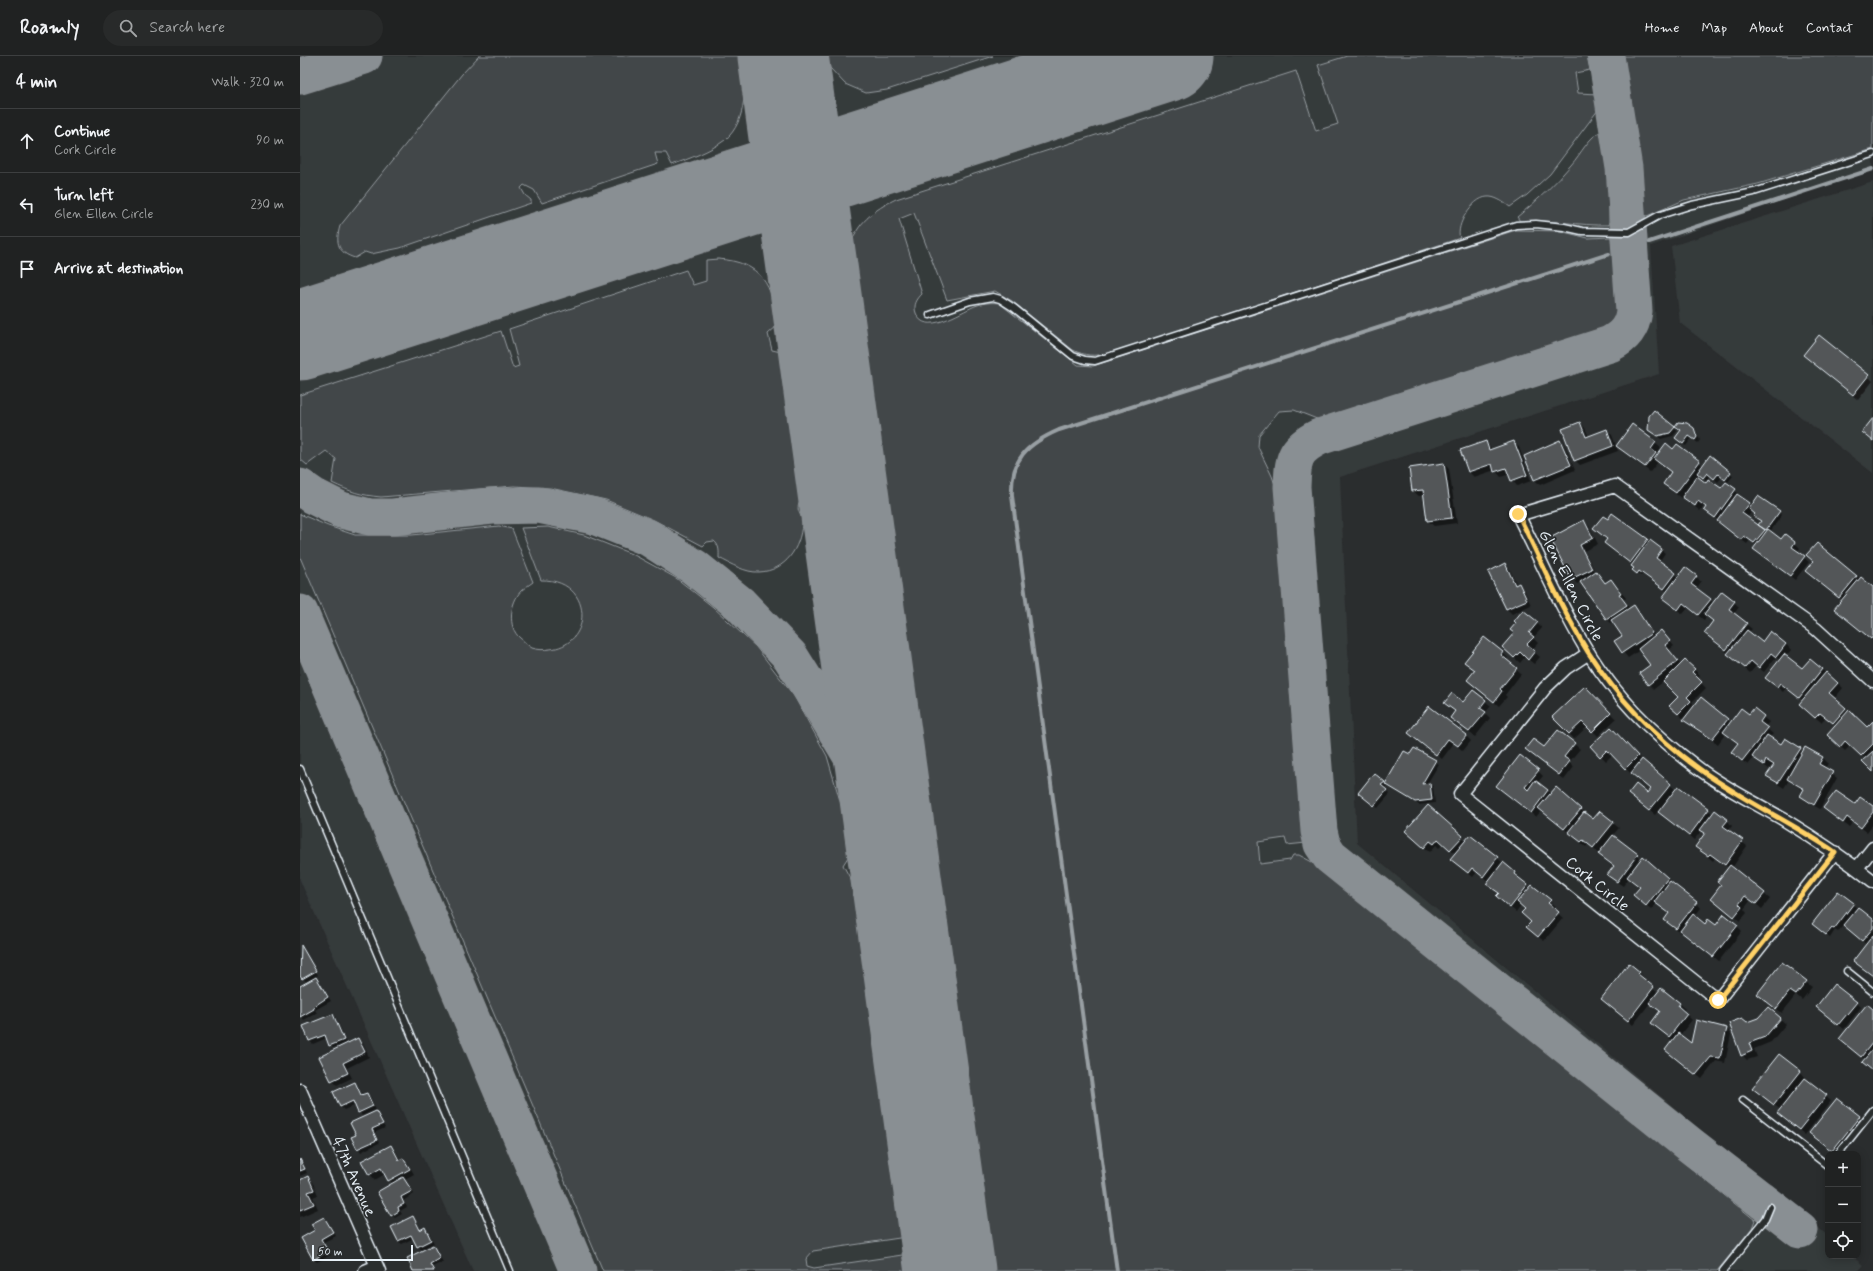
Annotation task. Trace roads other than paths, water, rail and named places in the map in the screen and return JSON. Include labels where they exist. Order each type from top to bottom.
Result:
[{"type":"street","name":"Glen Ellen Circle","points":[[1873,681],[1810,625],[1615,486],[1518,514],[1572,626],[1610,683],[1635,712],[1668,744],[1698,768],[1730,790],[1782,819],[1835,852],[1873,880]]},
{"type":"street","name":"Cork Circle","points":[[1589,653],[1566,668],[1545,688],[1460,794],[1718,1000],[1835,852]]},
{"type":"street","points":[[1857,868],[1873,848]]},
{"type":"street","name":"47th Avenue","points":[[301,1093],[378,1269]]},
{"type":"street","points":[[365,1271],[378,1269]]},
{"type":"lane","points":[[930,315],[970,301],[993,297],[1000,299],[1014,308],[1073,356],[1085,360],[1095,361],[1516,226],[1536,224],[1564,227],[1582,231],[1629,232],[1660,215],[1692,205],[1754,192],[1873,154]]},
{"type":"lane","points":[[300,769],[510,1271]]},
{"type":"lane","points":[[1847,971],[1873,992]]},
{"type":"lane","points":[[1743,1100],[1825,1164]]},
{"type":"lane","points":[[1840,1151],[1873,1110]]},
{"type":"lane","points":[[1723,1271],[1765,1219],[1770,1207]]},
{"type":"waterway","points":[[1649,242],[1873,169]]},
{"type":"waterway","points":[[1117,1271],[1012,496],[1012,483],[1014,472],[1018,463],[1023,454],[1030,447],[1048,435],[1059,430],[1609,254]]}]
